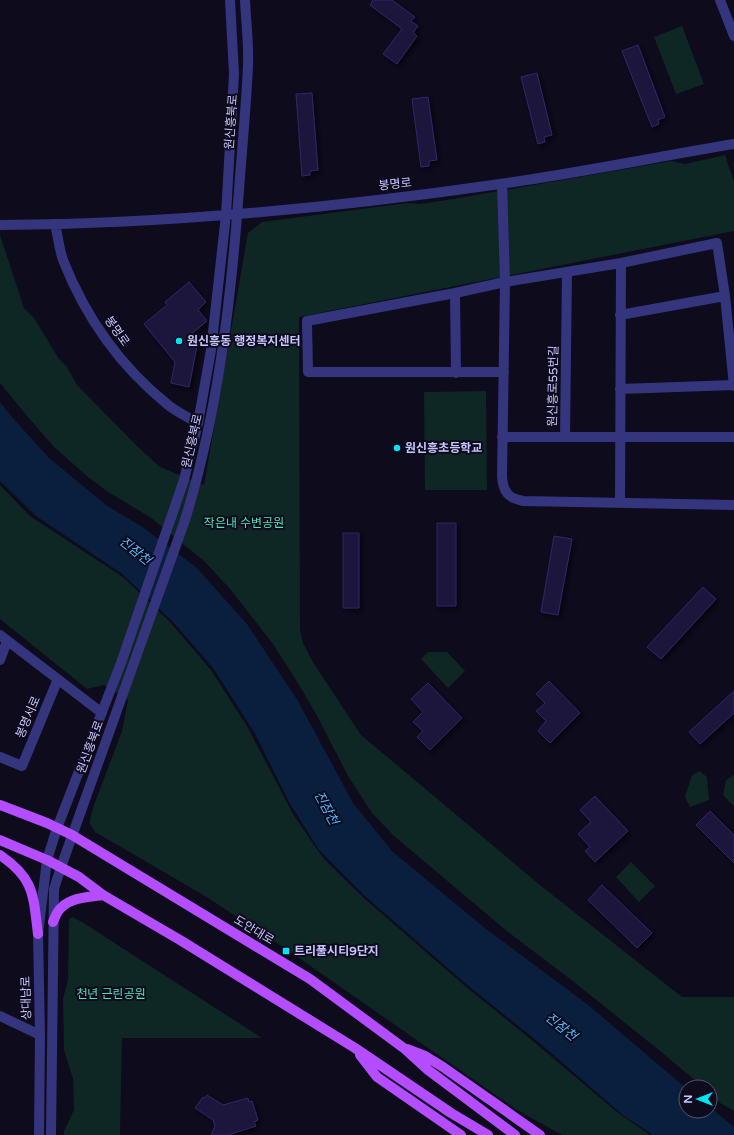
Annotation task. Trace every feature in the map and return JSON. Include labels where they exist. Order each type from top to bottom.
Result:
[{"type":"main road","name":"도안대로","points":[[0,805],[72,835],[310,979],[355,1010],[406,1049],[428,1070],[515,1135]]},
{"type":"main road","points":[[0,840],[47,860],[79,877],[103,895],[180,940],[355,1048],[451,1113],[488,1135]]},
{"type":"main road","points":[[0,855],[16,867],[29,883],[33,897],[38,934]]},
{"type":"main road","points":[[53,922],[60,908],[69,902],[84,897],[103,895]]},
{"type":"main road","points":[[355,1048],[377,1077],[462,1135]]},
{"type":"main road","points":[[406,1049],[425,1056],[443,1067],[540,1135]]},
{"type":"street","name":"원신흥북로","points":[[47,860],[57,828],[134,626],[174,511],[184,480],[198,423],[211,350],[226,215],[234,74],[230,0]]},
{"type":"street","name":"원신흥북로","points":[[61,867],[185,520],[196,484],[212,418],[228,320],[237,214],[248,65],[245,0]]},
{"type":"street","points":[[720,0],[734,36]]},
{"type":"street","name":"봉명로","points":[[0,225],[55,224],[226,215],[409,196],[502,184],[734,144]]},
{"type":"street","points":[[502,184],[504,282],[502,437],[503,487],[508,495],[515,499],[524,501],[734,505]]},
{"type":"street","name":"봉명로","points":[[55,224],[63,258],[81,299],[104,339],[130,370],[168,405],[198,423]]},
{"type":"street","points":[[504,372],[308,372],[306,321],[456,293],[504,282],[621,263],[717,243],[725,296],[734,386],[620,389]]},
{"type":"street","points":[[620,503],[621,263]]},
{"type":"street","name":"원신흥로55번길","points":[[502,437],[565,437],[567,272]]},
{"type":"street","points":[[456,293],[456,373]]},
{"type":"street","points":[[620,316],[725,296]]},
{"type":"street","points":[[565,437],[734,437]]},
{"type":"street","points":[[0,660],[3,638],[102,713]]},
{"type":"street","name":"봉명서로","points":[[0,757],[22,766],[58,679]]},
{"type":"street","name":"상대남로","points":[[39,1135],[40,1035],[38,934],[47,860]]},
{"type":"street","points":[[51,1135],[54,889],[61,867]]},
{"type":"street","points":[[0,1016],[40,1035]]},
{"type":"green space","points":[[682,26],[704,84],[676,94],[654,37]]},
{"type":"green space","name":"작은내 수변공원","points":[[725,155],[734,182],[734,231],[299,317],[300,629],[303,643],[314,664],[361,735],[540,885],[682,997],[734,997],[734,1111],[718,1101],[718,1079],[693,1079],[574,982],[508,932],[394,836],[372,813],[348,776],[315,712],[293,675],[273,644],[230,589],[204,561],[150,517],[108,492],[88,477],[54,447],[0,383],[0,235],[24,308],[34,318],[59,359],[67,367],[77,385],[137,446],[160,467],[204,485],[248,233],[262,222],[407,203],[420,204],[447,200],[671,161],[685,164]]},
{"type":"green space","points":[[486,391],[487,490],[425,490],[424,392]]},
{"type":"green space","points":[[0,485],[30,516],[123,577],[170,622],[211,670],[247,726],[293,814],[323,858],[365,899],[465,986],[617,1112],[650,1135],[562,1135],[517,1110],[286,949],[205,896],[95,832],[90,824],[90,819],[122,731],[128,700],[104,685],[87,689],[0,619]]},
{"type":"green space","points":[[428,652],[447,652],[465,671],[448,688],[421,659]]},
{"type":"green space","points":[[700,771],[707,777],[709,800],[690,807],[685,797],[692,775]]},
{"type":"green space","points":[[734,775],[734,806],[723,795],[726,780]]},
{"type":"green space","points":[[631,862],[655,886],[639,902],[616,877]]},
{"type":"green space","name":"천년 근린공원","points":[[72,917],[262,1038],[122,1038],[120,1135],[64,1135],[64,1131],[74,1110],[73,1079],[64,1050],[63,999],[68,979],[69,919]]},
{"type":"water","name":"진잠천","points":[[0,402],[49,458],[106,505],[144,528],[197,568],[247,624],[298,701],[353,803],[392,851],[486,929],[587,1004],[678,1081],[678,1119],[718,1119],[718,1114],[734,1127],[734,1135],[653,1135],[624,1116],[543,1046],[466,984],[367,898],[319,850],[289,802],[254,732],[213,668],[173,622],[121,573],[36,516],[0,481]]},
{"type":"building","points":[[373,0],[392,0],[415,17],[411,21],[418,26],[413,33],[417,36],[397,64],[383,54],[402,29],[370,5]]},
{"type":"building","points":[[638,45],[665,117],[658,120],[659,124],[652,127],[622,51]]},
{"type":"building","points":[[537,73],[552,135],[544,137],[545,142],[538,144],[521,77]]},
{"type":"building","points":[[312,93],[318,170],[310,171],[310,175],[302,176],[296,94]]},
{"type":"building","points":[[428,97],[437,160],[429,161],[429,166],[421,167],[412,99]]},
{"type":"building","points":[[189,282],[206,302],[198,310],[207,321],[189,336],[197,346],[189,387],[171,383],[175,362],[144,324],[167,305],[165,302]]},
{"type":"building","points":[[437,523],[456,523],[456,606],[437,606]]},
{"type":"building","points":[[343,533],[359,533],[359,608],[343,608]]},
{"type":"building","points":[[554,536],[572,539],[558,615],[541,612]]},
{"type":"building","points":[[703,587],[716,599],[661,659],[647,647]]},
{"type":"building","points":[[549,681],[580,713],[550,743],[538,731],[546,721],[536,711],[545,703],[536,694]]},
{"type":"building","points":[[428,683],[462,718],[430,750],[417,737],[423,731],[413,722],[423,712],[411,699]]},
{"type":"building","points":[[734,691],[734,713],[700,744],[689,732]]},
{"type":"building","points":[[595,796],[628,831],[595,862],[585,851],[590,847],[578,834],[591,822],[580,810]]},
{"type":"building","points":[[710,811],[734,835],[734,863],[696,825]]},
{"type":"building","points":[[602,885],[652,933],[637,948],[588,900]]},
{"type":"building","points":[[207,1095],[223,1105],[248,1098],[249,1102],[252,1101],[258,1120],[254,1122],[256,1126],[230,1135],[211,1135],[215,1126],[213,1120],[195,1108],[203,1097],[205,1098]]},
{"type":"place","name":"원신흥동 행정복지센터","points":[[179,341]]},
{"type":"place","name":"원신흥초등학교","points":[[397,448]]},
{"type":"place","name":"트리풀시티9단지","points":[[286,951]]}]
